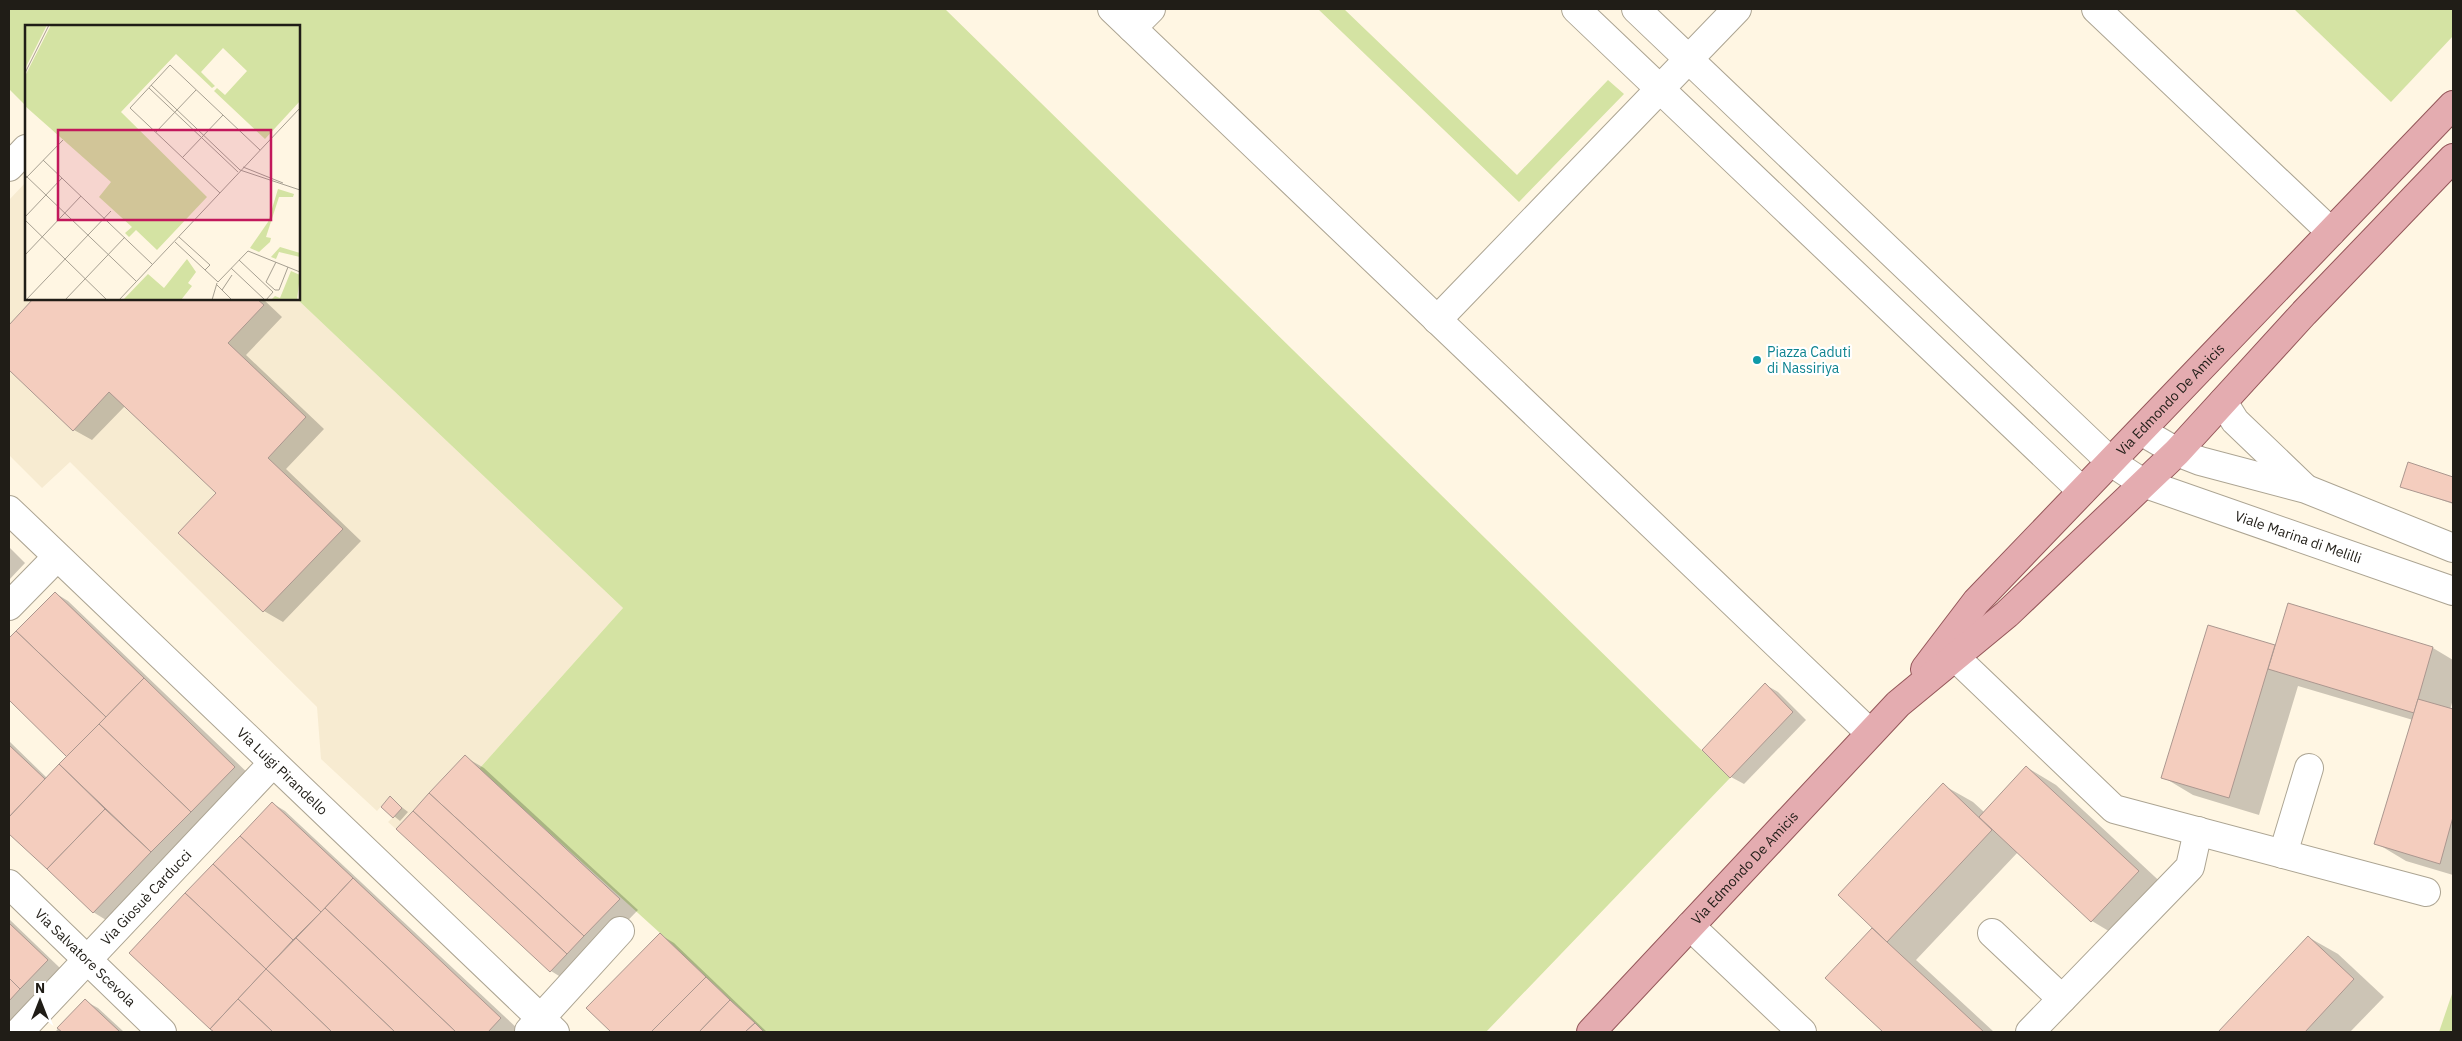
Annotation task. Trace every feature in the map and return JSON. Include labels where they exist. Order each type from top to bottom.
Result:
[{"type":"main road","name":"Via Edmondo De Amicis","points":[[1898,704],[1976,602],[2453,106]]},
{"type":"main road","name":"Via Edmondo De Amicis","points":[[1591,1032],[1898,704],[2007,614],[2177,452],[2304,313],[2453,158]]},
{"type":"street","points":[[1112,9],[1870,733]]},
{"type":"street","points":[[1132,28],[1151,9]]},
{"type":"street","points":[[1576,9],[2082,491]]},
{"type":"street","name":"Viale Marina di Melilli","points":[[1636,9],[2111,462],[2143,483],[2453,591]]},
{"type":"street","points":[[1437,320],[1736,9]]},
{"type":"street","points":[[2096,9],[2331,232]]},
{"type":"street","points":[[9,167],[25,150]]},
{"type":"street","points":[[2223,402],[2235,421],[2306,489]]},
{"type":"street","points":[[2141,431],[2177,452],[2200,461],[2306,489],[2453,548]]},
{"type":"street","name":"Via Luigi Pirandello","points":[[9,510],[273,763],[541,1028]]},
{"type":"street","points":[[9,606],[57,557]]},
{"type":"street","points":[[1955,657],[2114,809],[2426,892]]},
{"type":"street","name":"Via Giosuè Carducci","points":[[19,1032],[88,962],[273,763]]},
{"type":"street","points":[[2283,854],[2309,768]]},
{"type":"street","points":[[2030,1032],[2190,866],[2198,831]]},
{"type":"street","name":"Via Salvatore Scevola","points":[[9,884],[162,1032]]},
{"type":"street","points":[[1690,926],[1802,1032]]},
{"type":"street","points":[[541,1028],[620,931]]},
{"type":"street","points":[[1992,933],[2062,999]]},
{"type":"shaded area","points":[[25,183],[25,300],[298,300],[623,608],[479,769],[465,755],[396,829],[388,822],[402,808],[390,796],[377,811],[321,759],[317,707],[70,462],[42,488],[9,455],[9,200]]},
{"type":"green space","points":[[9,9],[945,9],[1730,778],[1486,1032],[764,1032],[660,933],[479,769],[623,608],[298,300],[300,300],[300,25],[25,25],[25,105],[9,89]]},
{"type":"green space","points":[[1318,9],[1344,9],[1517,175],[1608,80],[1624,94],[1519,202]]},
{"type":"green space","points":[[2294,9],[2453,9],[2453,36],[2391,102]]},
{"type":"green space","points":[[2453,991],[2453,1032],[2439,1032]]},
{"type":"building","points":[[32,300],[258,300],[264,305],[228,343],[306,417],[268,458],[343,529],[263,612],[178,533],[216,493],[109,392],[73,431],[9,370],[9,325]]},
{"type":"building","points":[[2408,462],[2453,477],[2453,503],[2400,487]]},
{"type":"building","points":[[55,592],[144,678],[106,717],[16,631]]},
{"type":"building","points":[[2288,603],[2433,647],[2414,713],[2268,669]]},
{"type":"building","points":[[2208,625],[2275,645],[2229,798],[2161,778]]},
{"type":"building","points":[[16,631],[106,717],[67,757],[9,700],[9,638]]},
{"type":"building","points":[[144,678],[235,767],[191,812],[99,724]]},
{"type":"building","points":[[1765,683],[1793,712],[1730,778],[1702,750]]},
{"type":"building","points":[[2418,699],[2453,709],[2453,817],[2440,864],[2374,844]]},
{"type":"building","points":[[99,724],[191,812],[151,852],[59,764]]},
{"type":"building","points":[[9,745],[45,779],[9,817]]},
{"type":"building","points":[[465,755],[620,899],[584,936],[429,793]]},
{"type":"building","points":[[59,764],[105,809],[47,869],[9,834],[9,817]]},
{"type":"building","points":[[2026,766],[2139,871],[2091,922],[1979,817]]},
{"type":"building","points":[[1943,783],[1992,830],[1887,942],[1838,895]]},
{"type":"building","points":[[429,793],[584,936],[567,954],[413,811]]},
{"type":"building","points":[[390,796],[402,808],[393,818],[381,807]]},
{"type":"building","points":[[272,802],[353,878],[321,912],[240,836]]},
{"type":"building","points":[[105,809],[151,852],[93,913],[47,869]]},
{"type":"building","points":[[413,811],[567,954],[550,972],[396,829]]},
{"type":"building","points":[[240,836],[321,912],[293,940],[213,864]]},
{"type":"building","points":[[213,864],[293,940],[266,969],[185,893]]},
{"type":"building","points":[[353,878],[501,1018],[488,1032],[456,1032],[325,908]]},
{"type":"building","points":[[185,893],[266,969],[210,1029],[129,953]]},
{"type":"building","points":[[325,908],[456,1032],[395,1032],[296,938]]},
{"type":"building","points":[[9,923],[48,960],[20,989],[9,978]]},
{"type":"building","points":[[1872,928],[1984,1032],[1883,1032],[1825,978]]},
{"type":"building","points":[[660,933],[706,977],[651,1032],[611,1032],[586,1008]]},
{"type":"building","points":[[2308,936],[2354,979],[2305,1032],[2218,1032]]},
{"type":"building","points":[[296,938],[395,1032],[332,1032],[266,969]]},
{"type":"building","points":[[266,969],[332,1032],[273,1032],[238,999]]},
{"type":"building","points":[[706,977],[730,1000],[699,1032],[651,1032]]},
{"type":"building","points":[[9,978],[20,989],[9,1001]]},
{"type":"building","points":[[85,999],[119,1032],[62,1032],[57,1028]]},
{"type":"building","points":[[238,999],[273,1032],[214,1032],[210,1029]]},
{"type":"building","points":[[730,1000],[755,1023],[745,1032],[699,1032]]},
{"type":"building","points":[[755,1023],[764,1032],[745,1032]]},
{"type":"place","name":"Piazza Caduti di Nassiriya","points":[[1757,360]]}]
